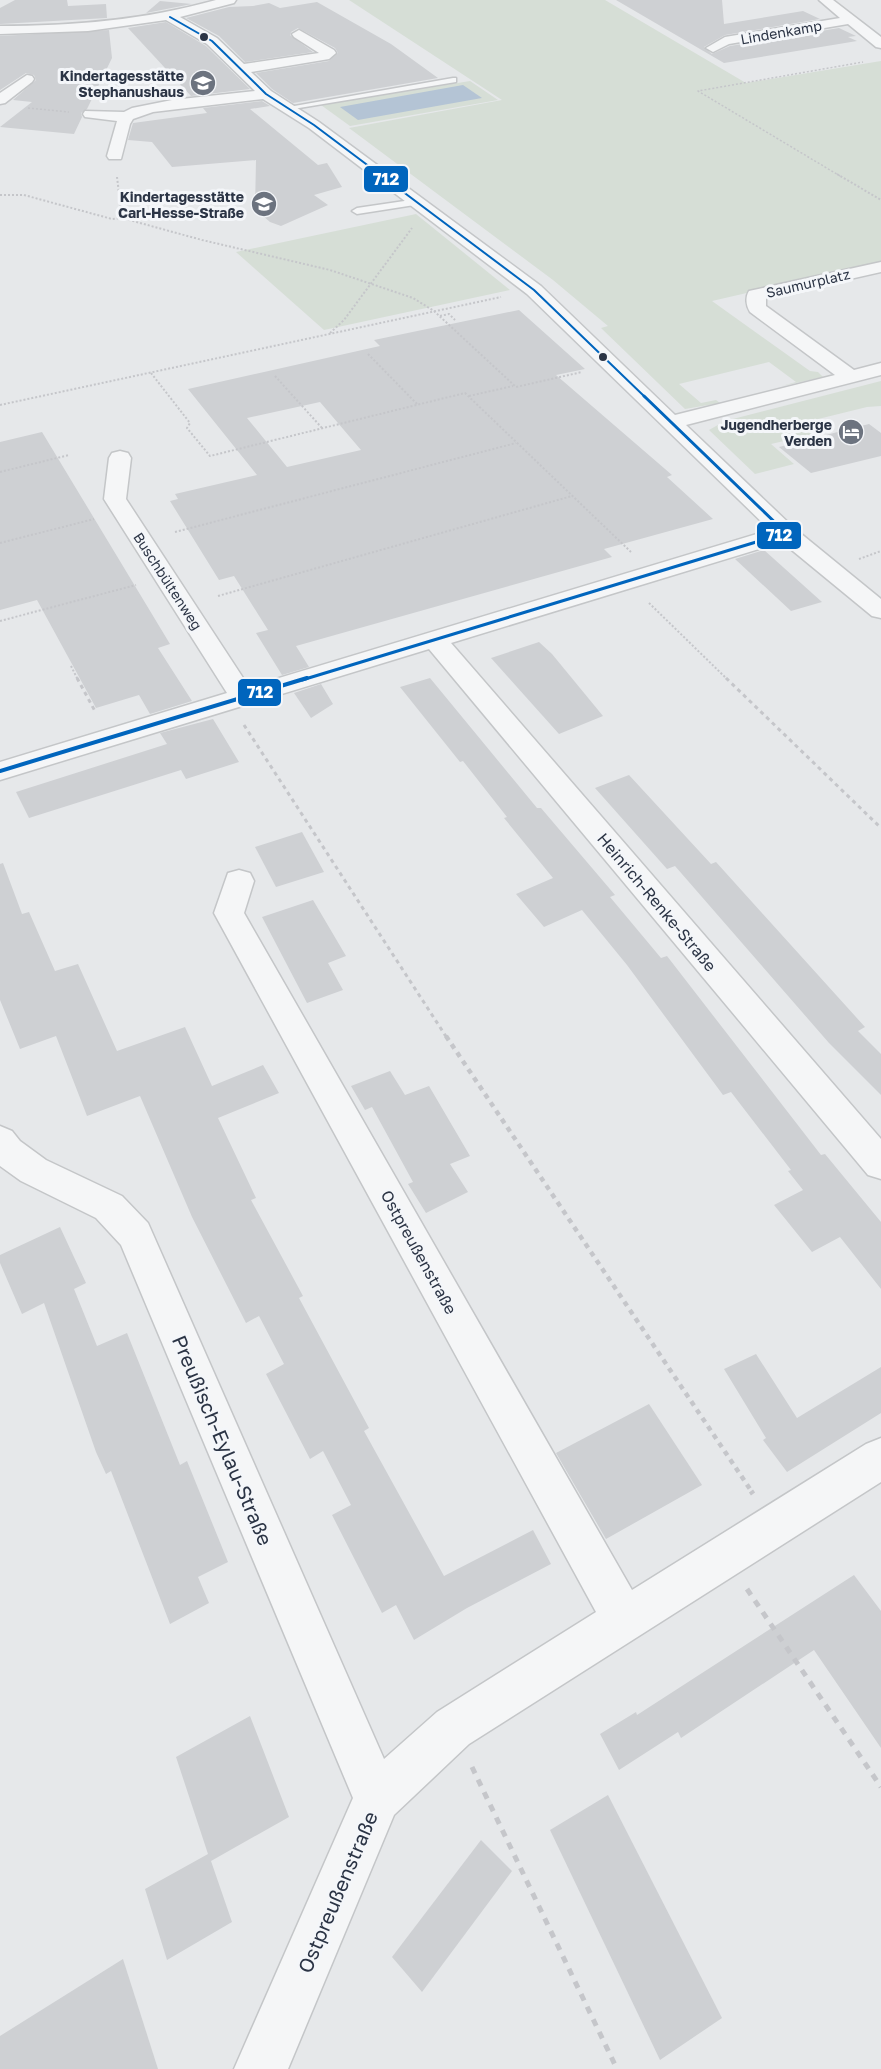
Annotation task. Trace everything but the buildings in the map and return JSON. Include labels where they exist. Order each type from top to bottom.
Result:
[{"type":"street","points":[[0,30],[87,28],[170,17],[230,0]]},
{"type":"street","name":"Lindenkamp","points":[[825,0],[881,44]]},
{"type":"street","points":[[170,17],[212,41],[266,94],[314,124],[534,290],[786,533],[881,611]]},
{"type":"street","name":"Lindenkamp","points":[[713,48],[725,41],[850,20]]},
{"type":"street","points":[[241,69],[324,56],[329,53],[299,34]]},
{"type":"street","points":[[0,100],[27,80]]},
{"type":"street","points":[[90,114],[128,117],[155,107],[266,94]]},
{"type":"street","points":[[0,106],[19,108]]},
{"type":"street","points":[[115,156],[117,140],[128,117]]},
{"type":"street","name":"Saumurplatz","points":[[851,377],[757,308],[756,295],[881,267]]},
{"type":"street","points":[[671,422],[881,369]]},
{"type":"street","name":"Buschbültenweg","points":[[120,458],[115,499],[243,697]]},
{"type":"street","points":[[0,771],[786,533]]},
{"type":"street","name":"Heinrich-Renke-Straße","points":[[434,638],[881,1164]]},
{"type":"street","name":"Ostpreußenstraße","points":[[239,881],[229,913],[624,1620]]},
{"type":"street","name":"Preußisch-Eylau-Straße","points":[[0,1141],[3,1147],[19,1162],[111,1208],[135,1234],[377,1798]]},
{"type":"street","name":"Ostpreußenstraße","points":[[261,2069],[377,1798],[453,1728],[881,1458]]},
{"type":"lane","points":[[287,108],[453,80]]},
{"type":"lane","points":[[357,211],[418,202]]},
{"type":"path","points":[[870,60],[698,91],[881,200]]},
{"type":"path","points":[[19,108],[90,114]]},
{"type":"path","points":[[115,156],[122,218]]},
{"type":"path","points":[[0,195],[24,195],[112,219],[122,218],[371,282],[413,298],[434,311],[516,387],[612,365]]},
{"type":"path","points":[[329,334],[344,320],[384,263],[398,249],[414,224]]},
{"type":"path","points":[[0,405],[508,295]]},
{"type":"path","points":[[439,316],[448,314],[455,320]]},
{"type":"path","points":[[368,354],[418,405]]},
{"type":"path","points":[[150,373],[190,423],[188,428],[210,456],[465,393],[632,553]]},
{"type":"path","points":[[275,376],[322,428]]},
{"type":"path","points":[[469,396],[513,385]]},
{"type":"path","points":[[175,532],[517,442]]},
{"type":"path","points":[[0,472],[69,455]]},
{"type":"path","points":[[218,596],[572,496]]},
{"type":"path","points":[[0,543],[98,518]]},
{"type":"path","points":[[627,582],[881,828]]},
{"type":"path","points":[[0,621],[139,584]]},
{"type":"path","points":[[71,666],[98,717]]},
{"type":"path","points":[[243,697],[248,707],[243,718],[246,731],[433,1016],[774,1525]]},
{"type":"path","points":[[724,1556],[881,1787]]},
{"type":"path","points":[[453,1728],[617,2069]]},
{"type":"shaded area","points":[[349,0],[605,0],[746,83],[881,61],[881,262],[712,301],[810,371],[818,372],[823,377],[782,386],[796,382],[769,362],[679,384],[701,403],[716,400],[720,403],[685,409],[601,328],[608,326],[553,280],[349,128],[502,100]]},
{"type":"shaded area","points":[[470,81],[498,100],[350,126],[321,105]]},
{"type":"shaded area","points":[[416,214],[510,290],[324,330],[236,252]]},
{"type":"shaded area","points":[[881,381],[881,406],[867,407],[806,422],[818,433],[771,444],[794,464],[755,474],[709,430],[725,421]]},
{"type":"water","points":[[463,85],[482,98],[358,120],[340,107]]},
{"type":"transit line","name":"712","points":[[0,771],[786,533],[534,290],[314,125],[266,94],[212,41],[170,17]]},
{"type":"place","name":"Kindertagesstätte Stephanushaus","points":[[203,83]]},
{"type":"place","name":"Kindertagesstätte Carl-Hesse-Straße","points":[[264,204]]},
{"type":"place","name":"Jugendherberge Verden","points":[[851,432]]}]
